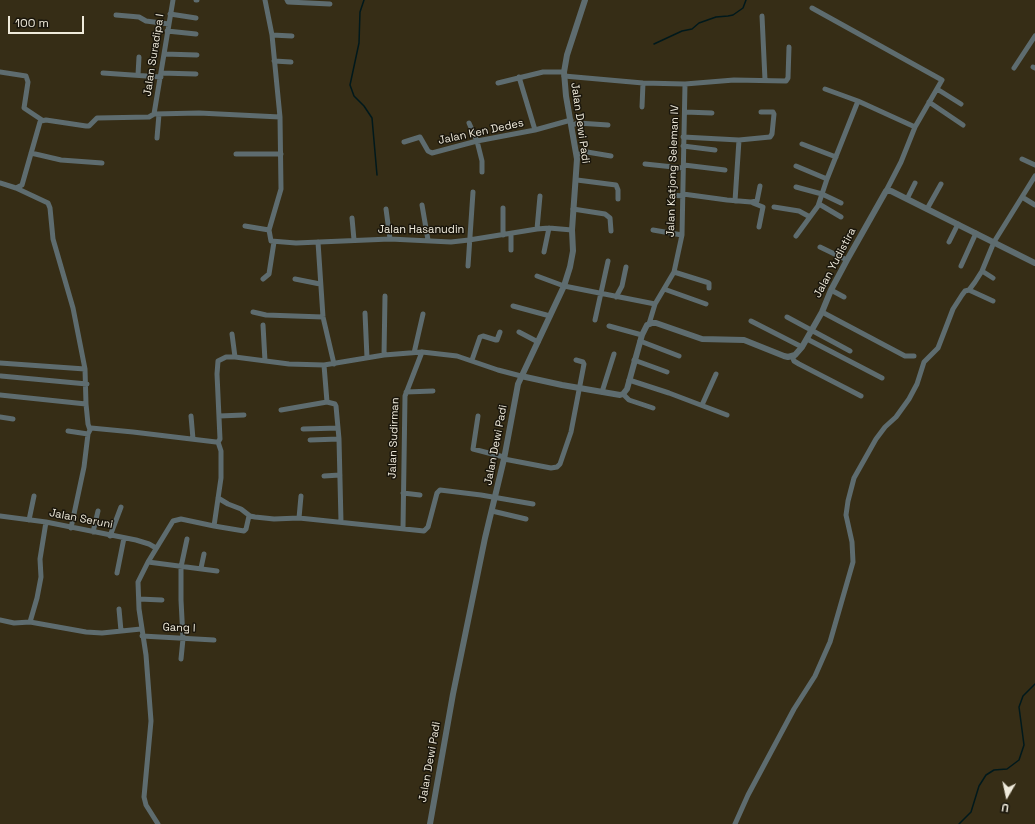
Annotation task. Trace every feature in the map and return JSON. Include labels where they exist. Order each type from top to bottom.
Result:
[{"type":"street","name":"Jalan Suradipa I","points":[[157,138],[156,114],[173,0]]},
{"type":"street","points":[[263,278],[270,274],[272,240],[269,230],[281,189],[280,117],[272,35],[265,0]]},
{"type":"street","points":[[287,0],[288,2],[330,4]]},
{"type":"street","name":"Jalan Dewi Padi","points":[[430,824],[454,686],[485,538],[504,458],[518,384],[564,286],[570,267],[573,250],[572,230],[577,180],[577,154],[564,74],[568,50],[585,0]]},
{"type":"street","points":[[812,8],[941,78],[942,82],[915,128],[901,162],[886,191],[891,191],[1035,263]]},
{"type":"street","points":[[170,14],[196,18]]},
{"type":"street","points":[[116,15],[137,17],[146,21],[169,24]]},
{"type":"street","points":[[762,16],[765,80]]},
{"type":"street","points":[[168,31],[196,34]]},
{"type":"street","points":[[272,35],[292,36]]},
{"type":"street","points":[[1014,68],[1035,36]]},
{"type":"street","points":[[498,83],[543,72],[643,83],[686,84],[734,80],[788,80],[790,47]]},
{"type":"street","points":[[164,54],[197,55]]},
{"type":"street","points":[[138,75],[140,57]]},
{"type":"street","points":[[274,61],[291,62]]},
{"type":"street","points":[[0,72],[26,76],[28,82],[24,108],[42,120],[89,126],[97,118],[149,117],[156,114],[199,113],[280,117]]},
{"type":"street","points":[[104,74],[196,74]]},
{"type":"street","points":[[520,77],[535,130]]},
{"type":"street","points":[[642,107],[643,83]]},
{"type":"street","name":"Jalan Katjong Seleman IV","points":[[649,324],[655,304],[674,272],[682,235],[683,137],[686,84]]},
{"type":"street","points":[[825,89],[858,100],[915,128]]},
{"type":"street","points":[[937,89],[961,104]]},
{"type":"street","points":[[796,236],[819,204],[827,179],[858,100]]},
{"type":"street","points":[[929,102],[963,125]]},
{"type":"street","points":[[685,112],[712,113]]},
{"type":"street","points":[[683,137],[739,140],[772,136],[774,114],[761,112]]},
{"type":"street","points":[[16,188],[20,187],[24,183],[31,152],[40,122],[42,120]]},
{"type":"street","name":"Jalan Ken Dedes","points":[[404,142],[420,137],[428,151],[432,153],[571,122],[608,125]]},
{"type":"street","points":[[469,123],[477,142],[482,161],[482,172]]},
{"type":"street","points":[[734,201],[739,140]]},
{"type":"street","points":[[802,144],[836,157]]},
{"type":"street","points":[[683,146],[715,150]]},
{"type":"street","points":[[31,152],[61,160],[102,163]]},
{"type":"street","points":[[577,154],[587,152],[611,156]]},
{"type":"street","points":[[236,154],[281,154]]},
{"type":"street","points":[[1022,159],[1035,165]]},
{"type":"street","points":[[645,164],[725,170]]},
{"type":"street","points":[[796,166],[827,179]]},
{"type":"street","points":[[735,824],[748,795],[783,729],[815,676],[830,642],[852,562],[852,542],[846,515],[854,478],[876,439],[885,427],[896,417],[909,399],[917,384],[924,362],[938,348],[953,309],[965,291],[969,290],[982,271],[994,242],[1035,176]]},
{"type":"street","points":[[577,180],[616,185],[618,190],[618,199]]},
{"type":"street","points":[[0,183],[16,188],[48,203],[50,208],[53,240],[73,308],[87,384],[86,404],[89,432],[72,528]]},
{"type":"street","points":[[907,199],[915,183]]},
{"type":"street","points":[[927,209],[941,184]]},
{"type":"street","points":[[671,194],[757,202],[760,186]]},
{"type":"street","points":[[796,187],[822,194],[841,203]]},
{"type":"street","name":"Jalan Yudistira","points":[[792,356],[798,353],[807,339],[847,260],[886,191]]},
{"type":"street","points":[[468,266],[473,192]]},
{"type":"street","points":[[537,229],[540,196]]},
{"type":"street","points":[[1022,197],[1035,205]]},
{"type":"street","points":[[751,202],[763,207],[759,227]]},
{"type":"street","points":[[819,204],[841,217]]},
{"type":"street","points":[[422,205],[428,240]]},
{"type":"street","points":[[774,207],[799,211],[810,218]]},
{"type":"street","points":[[386,208],[390,239]]},
{"type":"street","points":[[503,208],[503,235]]},
{"type":"street","points":[[573,209],[604,214],[610,218],[610,231]]},
{"type":"street","points":[[352,218],[354,240]]},
{"type":"street","points":[[949,242],[958,224]]},
{"type":"street","points":[[245,226],[269,230]]},
{"type":"street","points":[[544,252],[549,228]]},
{"type":"street","name":"Jalan Hasanudin","points":[[272,240],[296,243],[390,239],[451,242],[537,229],[549,228],[572,230]]},
{"type":"street","points":[[653,230],[682,235]]},
{"type":"street","points":[[961,266],[976,233]]},
{"type":"street","points":[[511,234],[511,250]]},
{"type":"street","points":[[318,242],[323,317],[334,364]]},
{"type":"street","points":[[820,247],[847,260]]},
{"type":"street","points":[[595,320],[608,261]]},
{"type":"street","points":[[616,297],[622,286],[626,267]]},
{"type":"street","points":[[982,271],[993,278]]},
{"type":"street","points":[[674,272],[709,283],[708,288]]},
{"type":"street","points":[[537,276],[564,286],[655,304]]},
{"type":"street","points":[[295,279],[320,284]]},
{"type":"street","points":[[664,289],[706,304]]},
{"type":"street","points":[[831,290],[844,297]]},
{"type":"street","points":[[969,290],[993,301]]},
{"type":"street","points":[[384,356],[385,296]]},
{"type":"street","points":[[514,306],[550,316]]},
{"type":"street","points":[[253,312],[266,315],[323,317]]},
{"type":"street","points":[[365,312],[367,358]]},
{"type":"street","points":[[822,312],[905,356],[914,356]]},
{"type":"street","points":[[414,353],[423,314]]},
{"type":"street","points":[[787,318],[850,351]]},
{"type":"street","points":[[751,321],[802,347]]},
{"type":"street","points":[[623,394],[630,380],[641,338],[649,324],[656,323],[702,339],[744,340],[788,357],[792,356],[794,361],[799,364],[861,396]]},
{"type":"street","points":[[263,325],[265,361]]},
{"type":"street","points":[[609,326],[641,338],[679,356]]},
{"type":"street","points":[[472,360],[480,337],[483,336],[497,340],[500,332]]},
{"type":"street","points":[[519,332],[538,342]]},
{"type":"street","points":[[232,334],[235,357]]},
{"type":"street","points":[[807,339],[882,378]]},
{"type":"street","points":[[214,526],[221,478],[221,451],[218,442],[220,439],[217,364],[222,358],[235,357],[289,364],[324,365],[367,358],[422,352],[457,356],[498,370],[558,385],[620,395],[623,394]]},
{"type":"street","name":"Jalan Sudirman","points":[[403,528],[406,392],[422,352]]},
{"type":"street","points":[[602,392],[614,354]]},
{"type":"street","points":[[478,416],[473,449],[504,458],[551,468],[557,467],[571,432],[580,388],[584,363],[576,360]]},
{"type":"street","points":[[634,360],[667,372]]},
{"type":"street","points":[[0,363],[85,369]]},
{"type":"street","points":[[324,365],[327,402]]},
{"type":"street","points":[[702,405],[716,374]]},
{"type":"street","points":[[1,376],[87,384]]},
{"type":"street","points":[[630,380],[727,415]]},
{"type":"street","points":[[406,392],[433,391]]},
{"type":"street","points":[[623,394],[629,400],[653,408]]},
{"type":"street","points":[[0,395],[86,404]]},
{"type":"street","points":[[281,410],[327,402],[335,404],[339,439],[341,522]]},
{"type":"street","points":[[218,416],[244,415]]},
{"type":"street","points":[[191,416],[193,439]]},
{"type":"street","points":[[0,417],[13,419]]},
{"type":"street","points":[[68,431],[89,432],[94,428],[218,442]]},
{"type":"street","points":[[303,429],[338,428]]},
{"type":"street","points":[[310,440],[339,439]]},
{"type":"street","points":[[324,476],[340,475]]},
{"type":"street","points":[[218,498],[241,509],[250,516],[274,520],[299,518],[424,531],[426,530],[437,493],[440,490],[495,497],[533,504]]},
{"type":"street","points":[[403,493],[420,495]]},
{"type":"street","points":[[29,520],[34,496]]},
{"type":"street","points":[[299,518],[301,496]]},
{"type":"street","points":[[110,536],[121,507]]},
{"type":"street","points":[[94,532],[98,511]]},
{"type":"street","points":[[492,511],[526,519]]},
{"type":"street","name":"Jalan Seruni","points":[[0,516],[46,522],[124,538],[149,544],[156,548]]},
{"type":"street","points":[[158,824],[146,805],[144,797],[151,721],[151,700],[141,629],[138,582],[156,548],[173,521],[178,519],[244,531],[246,530],[250,516]]},
{"type":"street","points":[[30,622],[41,578],[40,559],[46,522]]},
{"type":"street","points":[[117,573],[124,538]]},
{"type":"street","points":[[181,659],[183,638],[181,600],[182,567],[188,539]]},
{"type":"street","points":[[201,568],[204,554]]},
{"type":"street","points":[[148,562],[217,571]]},
{"type":"street","points":[[138,600],[162,600]]},
{"type":"street","points":[[119,609],[121,630]]},
{"type":"street","points":[[0,620],[14,623],[30,622],[86,632],[102,633],[141,629]]},
{"type":"street","name":"Gang I","points":[[142,636],[214,640]]},
{"type":"waterway","points":[[364,0],[360,12],[359,43],[350,85],[354,96],[364,106],[372,118],[377,175]]},
{"type":"waterway","points":[[654,44],[682,31],[692,29],[699,23],[716,17],[733,15],[743,8],[746,0]]},
{"type":"waterway","points":[[959,824],[971,812],[979,786],[986,775],[994,770],[1007,769],[1019,760],[1024,745],[1019,707],[1023,696],[1035,684]]}]
